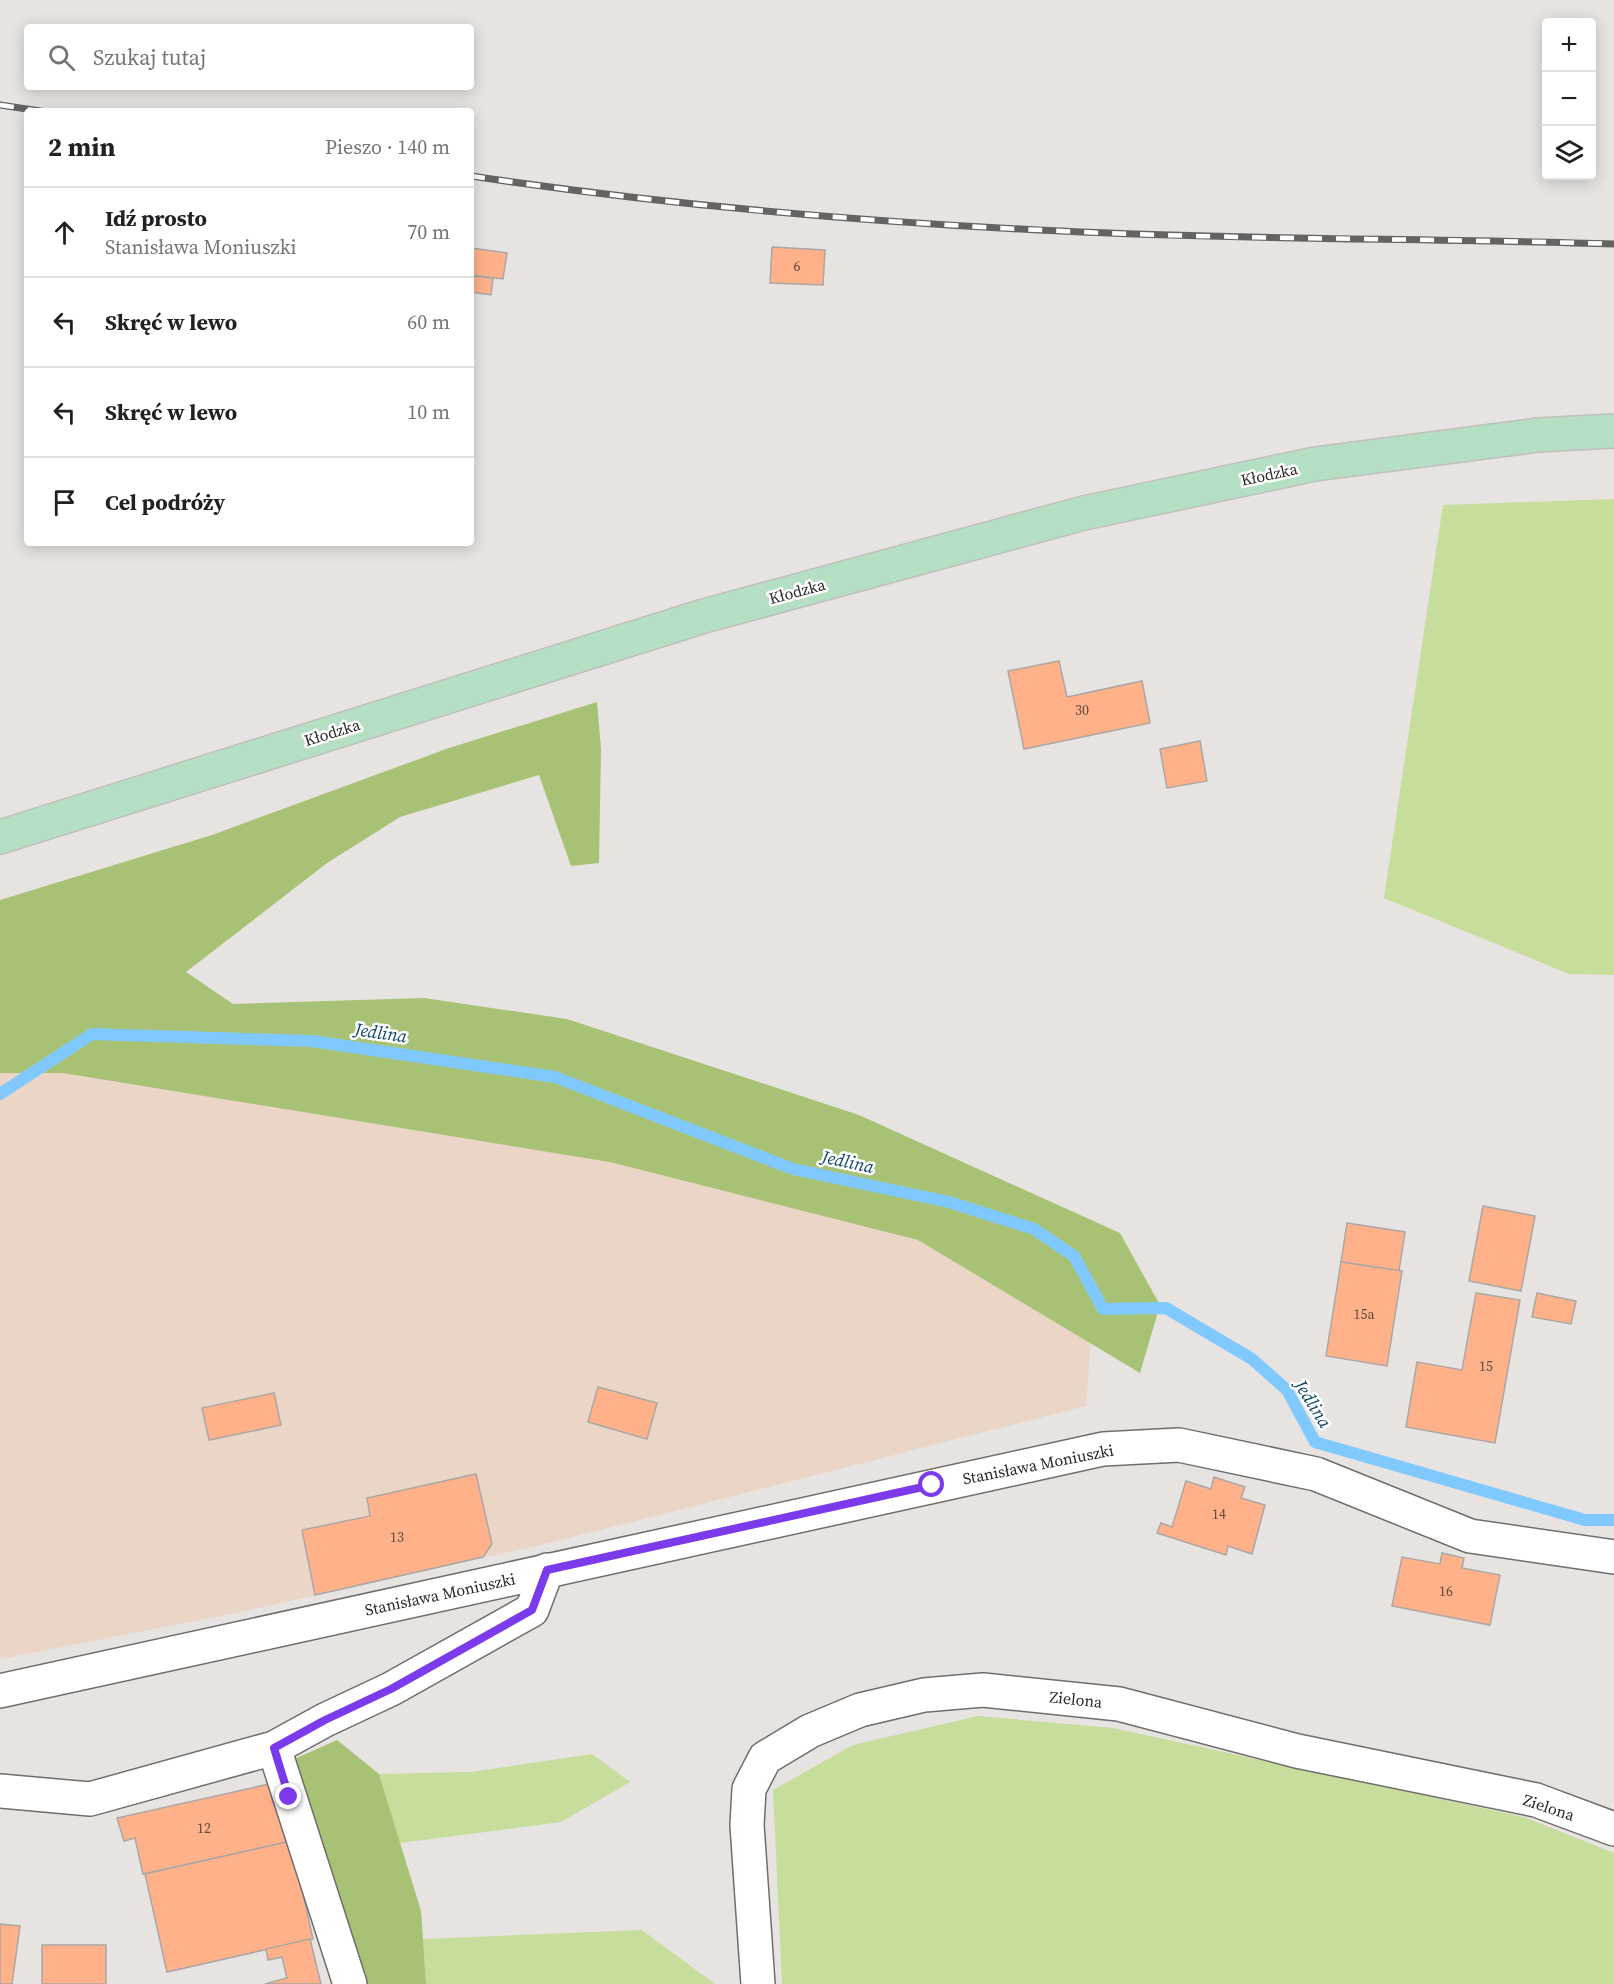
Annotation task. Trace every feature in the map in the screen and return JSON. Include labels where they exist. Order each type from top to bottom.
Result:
[{"type":"main road","name":"Kłodzka","points":[[0,837],[704,616],[1084,513],[1315,465],[1538,435],[1614,431]]},
{"type":"street","name":"Stanisława Moniuszki","points":[[0,1691],[1103,1449],[1179,1445],[1316,1474],[1470,1536],[1614,1557]]},
{"type":"street","points":[[0,1791],[90,1799],[274,1748],[325,1720],[391,1689],[532,1610],[547,1570]]},
{"type":"street","name":"Zielona","points":[[758,1984],[747,1825],[749,1790],[765,1758],[810,1731],[860,1710],[924,1695],[983,1690],[1119,1704],[1297,1751],[1536,1800],[1614,1829]]},
{"type":"street","points":[[274,1748],[350,1984]]},
{"type":"shaded area","points":[[0,1064],[480,1105],[1045,1274],[1092,1325],[1086,1406],[549,1543],[236,1613],[0,1659]]},
{"type":"green space","points":[[1614,499],[1614,975],[1569,974],[1384,898],[1443,505]]},
{"type":"green space","points":[[597,702],[601,749],[599,863],[571,866],[539,775],[400,817],[327,863],[186,972],[233,1004],[424,998],[567,1019],[859,1115],[1120,1233],[1160,1305],[1140,1373],[918,1240],[610,1162],[63,1073],[0,1073],[0,900],[212,835],[449,748]]},
{"type":"green space","points":[[978,1716],[1113,1728],[1524,1817],[1614,1853],[1614,1984],[782,1984],[773,1790],[853,1745]]},
{"type":"green space","points":[[337,1740],[379,1774],[421,1911],[426,1984],[331,1984],[290,1761]]},
{"type":"green space","points":[[592,1754],[630,1782],[561,1822],[400,1843],[379,1774],[471,1772]]},
{"type":"green space","points":[[642,1930],[715,1984],[426,1984],[423,1939]]},
{"type":"building","points":[[772,247],[825,250],[823,285],[770,283]]},
{"type":"building","points":[[474,248],[507,253],[503,279],[474,275]]},
{"type":"building","points":[[474,276],[493,278],[491,295],[474,292]]},
{"type":"building","points":[[1059,661],[1067,697],[1142,681],[1150,723],[1024,749],[1008,671]]},
{"type":"building","points":[[1200,741],[1207,781],[1167,788],[1160,749]]},
{"type":"building","points":[[1483,1206],[1535,1216],[1521,1291],[1469,1281]]},
{"type":"building","points":[[1347,1223],[1405,1232],[1399,1271],[1341,1262]]},
{"type":"building","points":[[1341,1262],[1402,1271],[1387,1366],[1326,1356]]},
{"type":"building","points":[[1476,1293],[1520,1300],[1495,1443],[1406,1427],[1417,1362],[1462,1370]]},
{"type":"building","points":[[1537,1293],[1576,1301],[1571,1324],[1532,1317]]},
{"type":"building","points":[[598,1387],[657,1403],[647,1439],[588,1422]]},
{"type":"building","points":[[274,1393],[281,1425],[209,1440],[202,1408]]},
{"type":"building","points":[[476,1474],[492,1544],[483,1557],[315,1595],[302,1530],[370,1516],[367,1498]]},
{"type":"building","points":[[1214,1477],[1245,1487],[1241,1498],[1265,1505],[1252,1554],[1228,1546],[1226,1555],[1157,1533],[1161,1523],[1172,1527],[1186,1481],[1211,1489]]},
{"type":"building","points":[[1442,1553],[1464,1558],[1462,1568],[1500,1575],[1490,1625],[1392,1606],[1402,1557],[1440,1564]]},
{"type":"building","points":[[278,1782],[292,1841],[143,1874],[135,1838],[124,1841],[117,1818]]},
{"type":"building","points":[[291,1841],[313,1939],[167,1972],[145,1874]]},
{"type":"building","points":[[0,1924],[20,1926],[12,1984],[0,1984]]},
{"type":"building","points":[[310,1939],[321,1984],[265,1984],[287,1978],[282,1957],[268,1960],[266,1949]]},
{"type":"building","points":[[42,1945],[106,1945],[106,1984],[42,1984]]},
{"type":"waterway","name":"Jedlina","points":[[0,1094],[92,1034],[312,1041],[555,1077],[793,1169],[949,1202],[1034,1229],[1074,1256],[1103,1309],[1166,1308],[1252,1359],[1287,1390],[1315,1442],[1585,1520],[1614,1520]]},
{"type":"railway","points":[[0,105],[24,109]]},
{"type":"railway","points":[[474,176],[692,204],[987,227],[1199,236],[1614,244]]},
{"type":"route","points":[[289,1797],[274,1748],[325,1720],[391,1689],[532,1610],[547,1570],[932,1485]]}]
